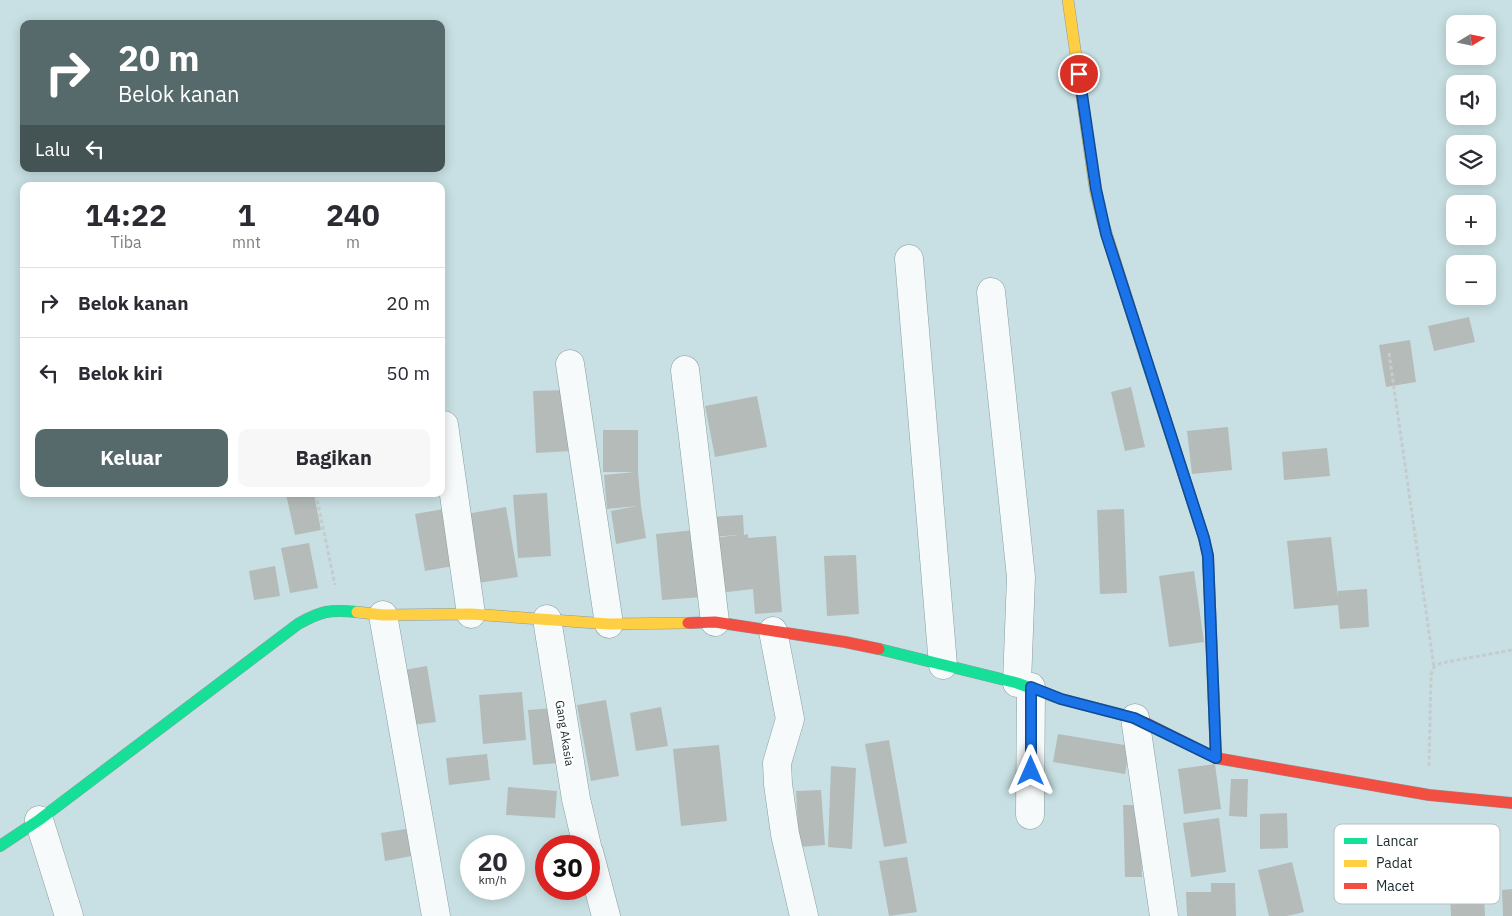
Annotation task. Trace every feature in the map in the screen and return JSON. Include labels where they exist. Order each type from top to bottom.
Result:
[{"type":"main road","points":[[1068,0],[1094,180],[1102,219],[1204,538],[1208,556],[1216,758]]},
{"type":"main road","points":[[0,846],[38,820],[298,624],[317,613],[340,610],[384,615],[471,614],[609,624],[715,622],[845,642],[1024,685],[1061,699],[1134,718],[1216,758],[1510,808]]},
{"type":"street","points":[[909,259],[943,666]]},
{"type":"street","points":[[991,292],[1021,577],[1030,816]]},
{"type":"street","points":[[570,364],[609,624]]},
{"type":"street","points":[[684,370],[715,622]]},
{"type":"street","points":[[445,432],[471,614]]},
{"type":"street","points":[[384,615],[436,916]]},
{"type":"street","name":"Gang Akasia","points":[[546,619],[576,799],[584,835]]},
{"type":"street","points":[[773,631],[790,719],[777,763],[778,784],[787,841],[804,916]]},
{"type":"street","points":[[1134,718],[1164,916]]},
{"type":"street","points":[[38,820],[69,916]]},
{"type":"street","points":[[600,893],[606,916]]},
{"type":"path","points":[[1389,353],[1434,666],[1431,675],[1429,794]]},
{"type":"path","points":[[317,497],[340,610]]},
{"type":"path","points":[[1434,666],[1512,650]]},
{"type":"building","points":[[1469,317],[1475,342],[1434,351],[1428,326]]},
{"type":"building","points":[[1410,340],[1416,382],[1386,387],[1379,345]]},
{"type":"building","points":[[1131,387],[1145,447],[1125,451],[1111,392]]},
{"type":"building","points":[[568,390],[571,451],[536,453],[533,391]]},
{"type":"building","points":[[757,396],[767,447],[715,457],[705,406]]},
{"type":"building","points":[[1228,427],[1232,470],[1192,474],[1187,431]]},
{"type":"building","points":[[603,430],[638,430],[638,472],[646,538],[616,544],[611,511],[637,506],[607,509],[604,475],[635,472],[603,472]]},
{"type":"building","points":[[1327,448],[1330,476],[1284,480],[1282,452]]},
{"type":"building","points":[[547,493],[551,556],[518,558],[513,495]]},
{"type":"building","points":[[287,497],[315,497],[321,530],[295,535]]},
{"type":"building","points":[[506,507],[518,577],[478,583],[466,514]]},
{"type":"building","points":[[449,508],[459,565],[425,571],[415,514]]},
{"type":"building","points":[[1124,509],[1127,593],[1100,594],[1097,510]]},
{"type":"building","points":[[743,515],[744,535],[748,534],[748,538],[776,536],[782,612],[755,614],[753,589],[719,593],[713,538],[739,535],[709,537],[708,517]]},
{"type":"building","points":[[695,530],[702,597],[662,600],[656,534]]},
{"type":"building","points":[[1331,537],[1338,597],[1338,591],[1367,589],[1369,627],[1340,629],[1338,605],[1294,609],[1287,541]]},
{"type":"building","points":[[309,543],[318,588],[290,593],[281,548]]},
{"type":"building","points":[[856,555],[859,614],[827,616],[824,556]]},
{"type":"building","points":[[275,566],[280,596],[254,600],[249,571]]},
{"type":"building","points":[[1194,571],[1204,642],[1169,647],[1159,576]]},
{"type":"building","points":[[427,666],[436,722],[412,725],[404,670]]},
{"type":"building","points":[[522,692],[526,740],[483,744],[479,695]]},
{"type":"building","points":[[606,700],[619,776],[591,781],[577,705]]},
{"type":"building","points":[[661,707],[668,746],[636,751],[630,713]]},
{"type":"building","points":[[554,708],[559,763],[533,765],[528,710]]},
{"type":"building","points":[[1058,734],[1130,746],[1125,774],[1053,762]]},
{"type":"building","points":[[889,740],[907,843],[884,847],[865,744]]},
{"type":"building","points":[[719,745],[727,821],[681,826],[673,749]]},
{"type":"building","points":[[487,754],[490,780],[449,785],[446,758]]},
{"type":"building","points":[[1215,764],[1221,809],[1184,814],[1178,769]]},
{"type":"building","points":[[831,766],[856,768],[852,849],[828,847]]},
{"type":"building","points":[[1231,779],[1248,779],[1247,817],[1229,816]]},
{"type":"building","points":[[508,787],[557,791],[555,818],[506,815]]},
{"type":"building","points":[[821,790],[825,845],[799,847],[796,791]]},
{"type":"building","points":[[1123,805],[1140,805],[1142,877],[1125,877]]},
{"type":"building","points":[[1287,813],[1288,848],[1260,849],[1260,814]]},
{"type":"building","points":[[1219,818],[1226,872],[1191,877],[1183,823]]},
{"type":"building","points":[[412,828],[417,855],[385,861],[381,833]]},
{"type":"building","points":[[907,857],[917,912],[889,916],[879,861]]},
{"type":"building","points":[[1292,862],[1304,912],[1287,916],[1269,916],[1258,870]]},
{"type":"building","points":[[1211,883],[1235,883],[1236,916],[1187,916],[1186,892],[1211,892]]},
{"type":"building","points":[[1512,889],[1512,916],[1503,916],[1502,890]]},
{"type":"building","points":[[1450,904],[1484,904],[1485,916],[1451,916]]},
{"type":"traffic: fast","points":[[1145,356],[1204,538],[1208,556],[1216,758]]},
{"type":"traffic: fast","points":[[0,846],[39,820],[298,624],[326,612],[357,612]]},
{"type":"traffic: fast","points":[[879,649],[1017,683],[1061,699],[1135,718],[1146,723]]},
{"type":"traffic: slow","points":[[1068,0],[1095,189],[1102,219],[1145,356]]},
{"type":"traffic: slow","points":[[357,612],[383,615],[471,614],[609,624],[688,623]]},
{"type":"traffic: jam","points":[[688,623],[715,622],[879,649]]},
{"type":"traffic: jam","points":[[1146,723],[1216,758],[1429,795],[1512,803]]},
{"type":"route","points":[[1031,771],[1031,687],[1061,699],[1134,718],[1216,758],[1208,556],[1204,538],[1106,234],[1096,189],[1079,74]]}]
